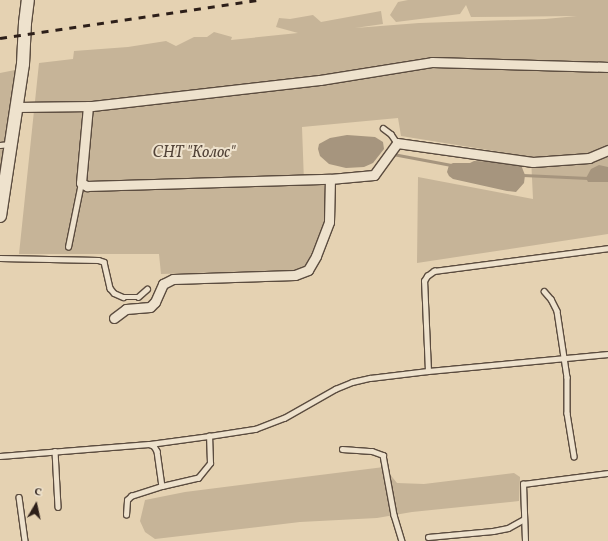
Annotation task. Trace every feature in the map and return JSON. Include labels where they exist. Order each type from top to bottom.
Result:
[{"type":"street","points":[[0,216],[6,144],[17,107],[23,64],[25,23],[28,1]]},
{"type":"street","points":[[17,107],[88,106],[320,80],[432,62],[608,67]]},
{"type":"street","points":[[88,106],[81,183],[87,186],[330,179],[374,175],[397,143],[533,162],[589,158],[608,150]]},
{"type":"street","points":[[114,318],[120,312],[132,308],[150,307],[155,302],[163,284],[173,279],[295,275],[308,270],[316,256],[329,222],[330,179]]},
{"type":"lane","points":[[384,128],[391,134],[397,143]]},
{"type":"lane","points":[[68,247],[81,183]]},
{"type":"lane","points":[[428,371],[424,281],[427,276],[434,271],[608,248]]},
{"type":"lane","points":[[0,258],[98,260],[104,262],[110,288],[114,293],[131,298],[138,297],[147,289]]},
{"type":"lane","points":[[544,291],[551,299],[557,311],[567,377],[567,413],[574,456]]},
{"type":"lane","points":[[0,456],[149,444],[256,429],[284,418],[335,389],[352,382],[370,378],[608,354]]},
{"type":"lane","points":[[126,515],[127,500],[131,496],[162,486],[198,478],[207,470],[210,464],[208,436]]},
{"type":"lane","points":[[149,444],[154,446],[158,451],[162,486]]},
{"type":"lane","points":[[342,449],[372,451],[382,455],[394,515],[402,541]]},
{"type":"lane","points":[[54,452],[58,507]]},
{"type":"lane","points":[[525,541],[523,484],[608,473]]},
{"type":"lane","points":[[19,497],[25,541]]},
{"type":"lane","points":[[428,537],[493,531],[508,528],[524,519]]},
{"type":"green space","name":"СНТ \"Колос\"","points":[[408,0],[608,0],[608,234],[417,263],[418,177],[533,199],[531,157],[401,136],[398,118],[302,127],[304,182],[326,182],[325,224],[307,263],[300,270],[161,274],[159,254],[19,254],[39,63],[73,59],[74,51],[128,47],[166,41],[176,46],[194,37],[207,37],[214,32],[232,37],[231,40],[298,33],[276,27],[279,18],[290,19],[313,15],[321,22],[381,11],[383,24],[355,28],[419,23],[545,19],[577,16],[471,17],[466,5],[460,14],[396,22],[390,15],[398,2]]},
{"type":"green space","points":[[15,70],[0,174],[0,73]]},
{"type":"green space","points":[[384,467],[397,483],[424,484],[514,473],[520,477],[519,501],[412,512],[377,518],[300,522],[155,539],[145,532],[140,521],[145,500],[185,492]]},
{"type":"shaded area","points":[[347,135],[375,137],[383,142],[384,149],[373,163],[364,167],[346,168],[329,164],[320,156],[318,149],[319,144],[330,138]]},
{"type":"shaded area","points":[[474,161],[503,162],[521,165],[525,175],[524,183],[516,192],[507,191],[453,179],[447,172],[449,165],[453,163],[470,163]]},
{"type":"shaded area","points":[[599,165],[608,167],[608,182],[588,182],[586,178],[591,169]]},
{"type":"waterway","points":[[393,154],[451,165]]},
{"type":"waterway","points":[[523,175],[588,178]]},
{"type":"railway","points":[[0,38],[257,0]]}]
